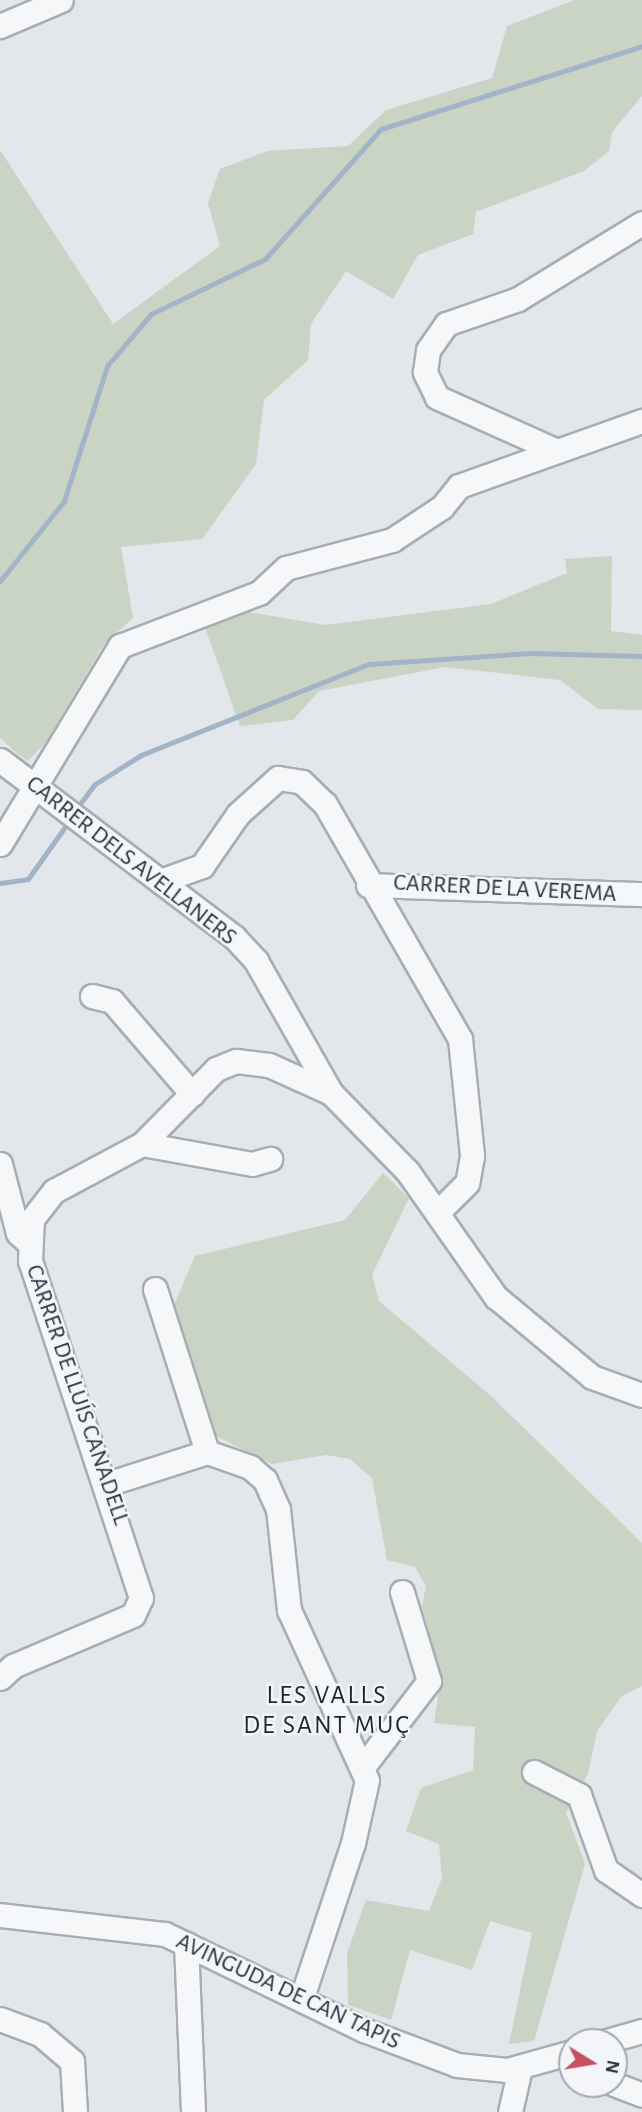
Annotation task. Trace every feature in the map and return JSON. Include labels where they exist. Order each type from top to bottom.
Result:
[{"type":"street","points":[[0,26],[61,0]]},
{"type":"street","points":[[557,451],[437,397],[427,379],[428,350],[446,324],[518,299],[642,223]]},
{"type":"street","points":[[0,844],[120,646],[259,593],[286,568],[393,540],[442,507],[459,486],[642,421]]},
{"type":"street","name":"CARRER DELS AVELLANERS","points":[[0,760],[160,881],[256,961],[331,1093],[381,1139],[438,1212],[496,1297],[592,1377],[642,1395]]},
{"type":"street","points":[[160,881],[202,866],[238,814],[278,778],[302,782],[325,804],[368,886],[460,1039],[472,1156],[467,1183],[438,1212]]},
{"type":"street","name":"CARRER DE LA VEREMA","points":[[368,886],[642,894]]},
{"type":"street","points":[[92,996],[112,1001],[192,1094]]},
{"type":"street","name":"CARRER DE LLUÍS CANADELL","points":[[0,1678],[13,1666],[133,1615],[141,1598],[137,1572],[27,1241],[32,1219],[54,1191],[142,1144],[216,1069],[236,1061],[269,1065],[331,1093]]},
{"type":"street","points":[[142,1144],[251,1164],[270,1159]]},
{"type":"street","points":[[0,1164],[18,1233],[27,1241]]},
{"type":"street","points":[[155,1289],[207,1452]]},
{"type":"street","points":[[107,1484],[207,1452],[229,1457],[265,1480],[278,1509],[289,1610],[367,1780],[361,1816],[300,2000]]},
{"type":"street","points":[[362,1768],[429,1681],[402,1592]]},
{"type":"street","points":[[534,1772],[579,1795],[606,1870],[642,1895]]},
{"type":"street","name":"AVINGUDA DE CAN TAPIS","points":[[0,1914],[135,1928],[186,1944],[300,2000],[441,2061],[480,2070],[520,2068],[558,2060]]},
{"type":"street","points":[[186,1944],[193,2112]]},
{"type":"street","points":[[0,2020],[40,2034],[72,2062],[75,2112]]},
{"type":"street","points":[[510,2112],[520,2068]]},
{"type":"green space","points":[[575,0],[642,0],[642,96],[612,132],[609,151],[584,171],[476,212],[473,234],[418,255],[393,299],[346,271],[311,324],[308,360],[264,400],[256,464],[202,539],[121,547],[133,618],[104,644],[46,742],[28,761],[18,754],[0,738],[0,150],[113,324],[220,246],[208,203],[220,169],[267,151],[348,146],[386,110],[492,78],[507,26]]},
{"type":"green space","points":[[612,556],[611,631],[642,635],[642,710],[598,709],[560,680],[445,667],[319,691],[293,720],[240,726],[206,630],[205,624],[242,611],[325,625],[491,604],[567,573],[565,559]]},
{"type":"green space","points":[[383,1173],[409,1198],[372,1275],[379,1301],[491,1396],[642,1543],[642,1686],[622,1696],[597,1731],[588,1774],[566,1813],[585,1864],[534,2041],[509,2044],[532,1933],[490,1921],[472,1970],[410,1950],[391,2020],[348,2005],[347,1953],[366,1900],[429,1911],[442,1878],[439,1844],[406,1831],[421,1788],[473,1770],[475,1727],[434,1723],[441,1676],[422,1606],[426,1586],[415,1567],[387,1560],[372,1478],[350,1459],[326,1455],[272,1464],[216,1436],[174,1305],[195,1256],[345,1220]]},
{"type":"waterway","points":[[0,581],[64,501],[107,366],[151,314],[265,259],[381,129],[642,46]]},
{"type":"waterway","points":[[76,809],[95,784],[141,755],[369,664],[529,653],[642,656]]},
{"type":"waterway","points":[[0,883],[28,879],[69,821]]},
{"type":"district","name":"LES VALLS DE SANT MUÇ","points":[[327,1711]]}]
